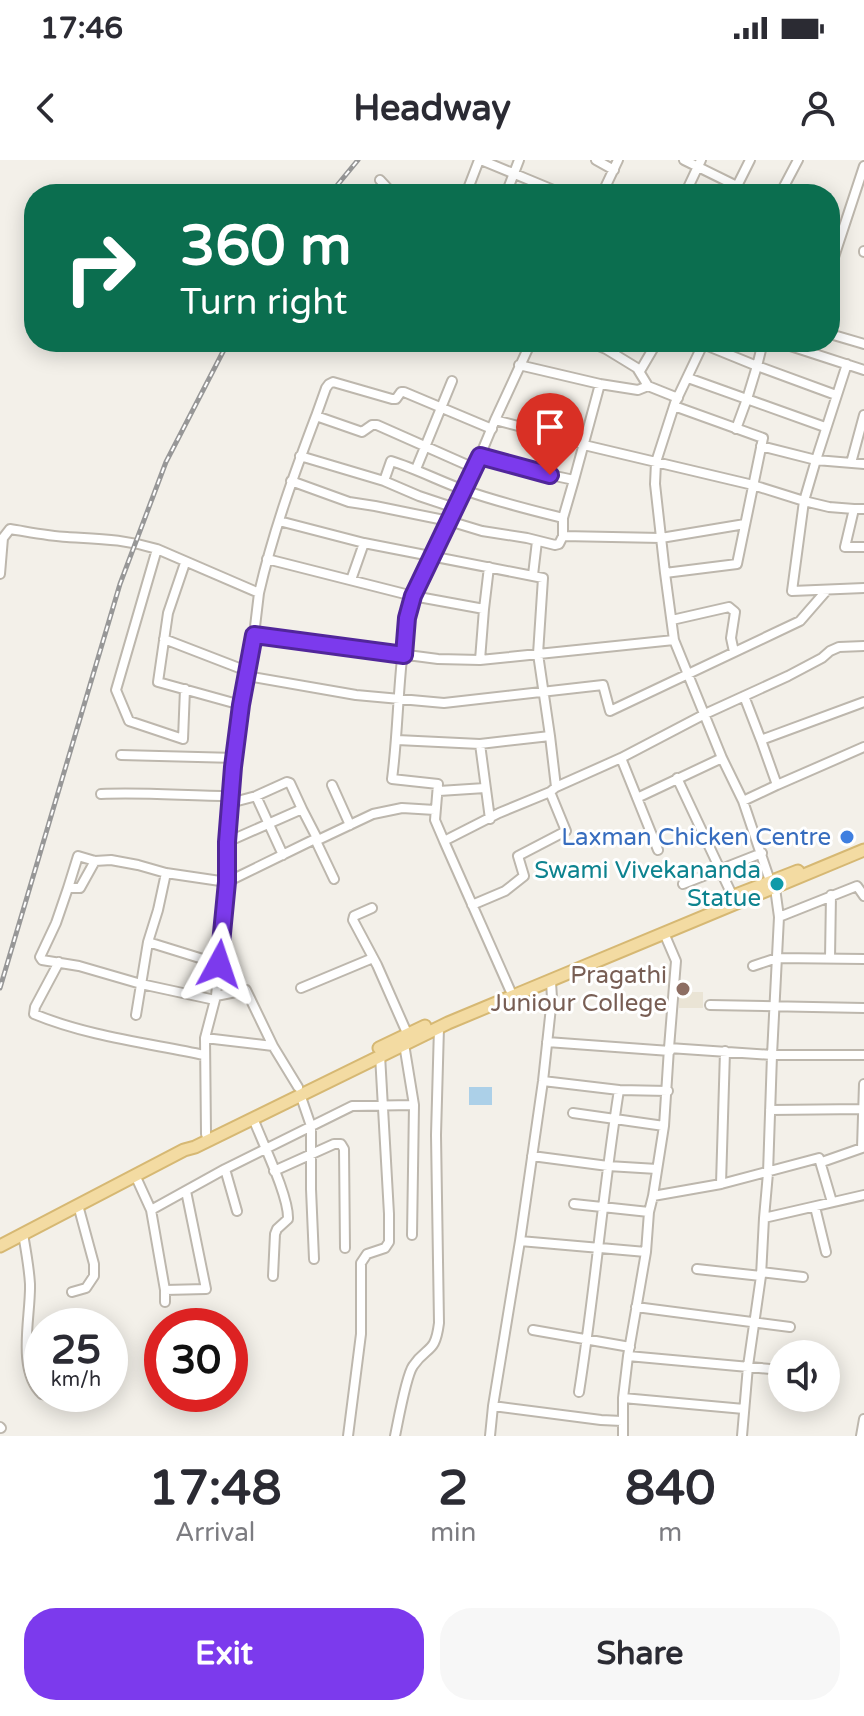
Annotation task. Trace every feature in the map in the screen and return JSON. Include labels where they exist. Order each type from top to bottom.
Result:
[{"type":"main road","points":[[184,1150],[191,1141],[380,1055],[406,1039],[551,982],[864,842]]},
{"type":"main road","points":[[0,1246],[184,1150],[253,1118],[299,1091],[510,990],[733,897],[864,850]]},
{"type":"street","points":[[470,184],[480,160],[541,184]]},
{"type":"street","points":[[510,184],[519,160]]},
{"type":"street","points":[[596,160],[614,170]]},
{"type":"street","points":[[607,184],[618,160]]},
{"type":"street","points":[[684,160],[700,163],[727,184]]},
{"type":"street","points":[[738,184],[750,160]]},
{"type":"street","points":[[785,184],[798,160]]},
{"type":"street","points":[[690,184],[700,163]]},
{"type":"street","points":[[840,234],[864,166]]},
{"type":"street","points":[[380,180],[384,184]]},
{"type":"street","points":[[840,337],[864,344]]},
{"type":"street","points":[[510,990],[436,825],[438,784],[392,779],[407,618],[413,596],[526,352]]},
{"type":"street","points":[[611,352],[640,371]]},
{"type":"street","points":[[651,352],[640,371],[645,387],[736,429],[763,438],[737,564],[665,573]]},
{"type":"street","points":[[698,352],[676,402],[656,462],[655,484],[674,640],[743,801],[773,884],[779,917],[761,1274],[742,1436]]},
{"type":"street","points":[[724,352],[836,395]]},
{"type":"street","points":[[736,429],[760,352]]},
{"type":"street","points":[[809,352],[864,370]]},
{"type":"street","points":[[847,364],[804,501],[792,591],[864,588]]},
{"type":"street","points":[[519,365],[600,384],[638,390],[645,387]]},
{"type":"street","points":[[688,378],[825,427]]},
{"type":"street","points":[[416,469],[452,381]]},
{"type":"street","points":[[206,1134],[205,1038],[216,998],[231,799],[241,705],[259,593],[291,481],[326,388],[333,382],[392,399],[404,392],[494,424],[569,439],[829,507],[864,509]]},
{"type":"street","points":[[291,481],[349,502],[557,545],[563,536],[563,518],[600,384]]},
{"type":"street","points":[[851,463],[864,415]]},
{"type":"street","points":[[316,416],[362,432],[377,425],[474,468]]},
{"type":"street","points":[[761,446],[816,460],[864,464]]},
{"type":"street","points":[[300,456],[384,481],[455,508]]},
{"type":"street","points":[[480,456],[574,480]]},
{"type":"street","points":[[384,481],[391,461],[463,490],[563,518]]},
{"type":"street","points":[[854,509],[845,547],[864,547]]},
{"type":"street","points":[[279,521],[364,543],[543,578],[538,654],[550,736],[553,789],[566,831],[518,856],[524,876],[505,891],[472,905]]},
{"type":"street","points":[[563,536],[661,538],[745,524]]},
{"type":"street","points":[[0,574],[3,538],[10,529],[135,542],[259,593]]},
{"type":"street","points":[[533,575],[537,541]]},
{"type":"street","points":[[351,580],[364,543]]},
{"type":"street","points":[[157,549],[116,690],[129,721],[183,739],[185,689]]},
{"type":"street","points":[[267,559],[413,596],[484,609]]},
{"type":"street","points":[[185,563],[168,613],[158,682],[241,705]]},
{"type":"street","points":[[480,660],[489,567]]},
{"type":"street","points":[[164,639],[247,673],[356,695],[444,703],[603,685],[610,711],[800,621],[827,590]]},
{"type":"street","points":[[672,620],[729,607],[735,612],[731,638],[734,652]]},
{"type":"street","points":[[254,635],[438,659],[480,660],[674,640]]},
{"type":"street","points":[[444,841],[788,676],[830,651],[839,647],[864,646]]},
{"type":"street","points":[[744,696],[777,785]]},
{"type":"street","points":[[761,740],[864,702]]},
{"type":"street","points":[[397,740],[480,744],[550,736]]},
{"type":"street","points":[[480,744],[490,819]]},
{"type":"street","points":[[743,801],[864,747]]},
{"type":"street","points":[[121,755],[236,758]]},
{"type":"street","points":[[621,758],[658,850]]},
{"type":"street","points":[[637,798],[722,758]]},
{"type":"street","points":[[677,778],[733,897]]},
{"type":"street","points":[[101,794],[138,792],[231,799],[256,796],[287,782],[318,840],[387,810],[435,810]]},
{"type":"street","points":[[332,785],[350,825]]},
{"type":"street","points":[[439,791],[485,788]]},
{"type":"street","points":[[256,796],[283,855]]},
{"type":"street","points":[[227,842],[302,809]]},
{"type":"street","points":[[314,1259],[311,1126],[299,1091],[246,990],[216,998],[141,984],[40,957],[56,923],[78,856],[227,882],[315,839],[334,879]]},
{"type":"street","points":[[683,884],[762,853]]},
{"type":"street","points":[[68,888],[80,888],[95,861]]},
{"type":"street","points":[[136,1015],[148,942],[166,873]]},
{"type":"street","points":[[779,917],[857,886],[864,896]]},
{"type":"street","points":[[830,958],[831,895]]},
{"type":"street","points":[[372,908],[353,918],[406,1039],[414,1105],[412,1235]]},
{"type":"street","points":[[623,1436],[623,1398],[629,1351],[668,1091],[676,961],[664,933]]},
{"type":"street","points":[[148,942],[219,964]]},
{"type":"street","points":[[301,988],[373,958]]},
{"type":"street","points":[[753,966],[777,958],[864,959]]},
{"type":"street","points":[[59,962],[34,1014],[111,1036],[204,1055]]},
{"type":"street","points":[[490,1436],[543,1081],[551,982]]},
{"type":"street","points":[[710,1005],[864,1008]]},
{"type":"street","points":[[395,1436],[411,1368],[434,1346],[438,1336],[436,1135],[439,1027]]},
{"type":"street","points":[[205,1038],[273,1046]]},
{"type":"street","points":[[547,1042],[772,1055],[864,1055]]},
{"type":"street","points":[[721,1184],[725,1051]]},
{"type":"street","points":[[348,1436],[361,1334],[361,1263],[367,1254],[385,1248],[389,1242],[380,1055]]},
{"type":"street","points":[[543,1081],[619,1090],[668,1091]]},
{"type":"street","points":[[822,1162],[863,1147],[864,1084]]},
{"type":"street","points":[[579,1392],[619,1090]]},
{"type":"street","points":[[151,1210],[225,1169],[352,1106],[414,1105]]},
{"type":"street","points":[[770,1110],[863,1109]]},
{"type":"street","points":[[573,1113],[664,1126]]},
{"type":"street","points":[[253,1118],[288,1211],[288,1219],[275,1234],[273,1276]]},
{"type":"street","points":[[274,1171],[334,1144],[341,1144],[344,1149],[345,1248]]},
{"type":"street","points":[[532,1156],[657,1169]]},
{"type":"street","points":[[653,1196],[721,1184],[819,1158],[832,1202]]},
{"type":"street","points":[[225,1169],[237,1211]]},
{"type":"street","points":[[135,1175],[151,1210],[165,1302]]},
{"type":"street","points":[[165,1290],[206,1289],[186,1191]]},
{"type":"street","points":[[764,1218],[864,1198]]},
{"type":"street","points":[[574,1204],[649,1212]]},
{"type":"street","points":[[72,1292],[86,1288],[94,1276],[94,1264],[78,1205]]},
{"type":"street","points":[[815,1207],[826,1252]]},
{"type":"street","points":[[23,1234],[30,1288],[29,1308]]},
{"type":"street","points":[[520,1241],[646,1252]]},
{"type":"street","points":[[697,1269],[803,1277]]},
{"type":"street","points":[[636,1307],[790,1327]]},
{"type":"street","points":[[533,1330],[629,1351],[768,1368]]},
{"type":"street","points":[[623,1398],[744,1409]]},
{"type":"street","points":[[493,1406],[622,1421]]},
{"type":"street","points":[[861,1436],[864,1419]]},
{"type":"shaded area","points":[[679,992],[703,992],[703,1008],[679,1008]]},
{"type":"water","points":[[469,1087],[492,1087],[492,1105],[469,1105]]},
{"type":"railway","points":[[338,184],[358,160]]},
{"type":"railway","points":[[0,988],[120,584],[166,462],[223,352]]},
{"type":"place","name":"Laxman Chicken Centre","points":[[847,837]]},
{"type":"place","name":"Swami Vivekananda Statue","points":[[777,884]]},
{"type":"place","name":"Pragathi Juniour College","points":[[683,989]]},
{"type":"route","points":[[219,964],[233,767],[254,635],[404,655],[407,618],[413,596],[480,456],[550,475]]}]
